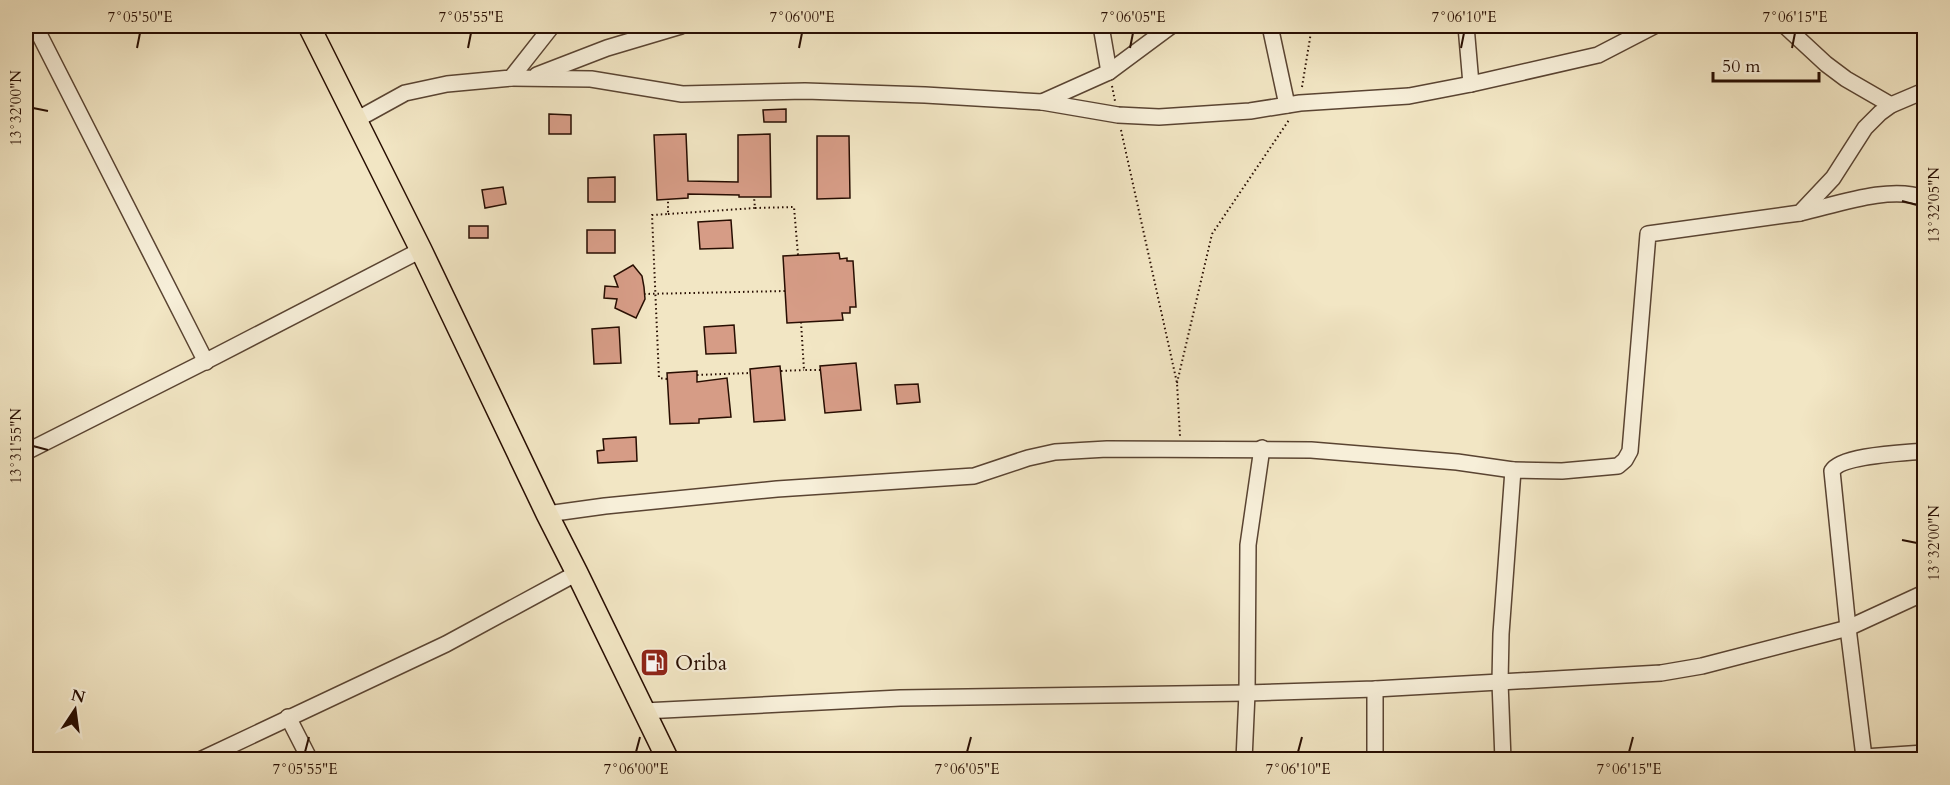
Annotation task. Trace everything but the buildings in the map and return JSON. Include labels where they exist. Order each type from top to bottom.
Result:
[{"type":"highway","points":[[309,26],[421,250],[547,514],[668,759]]},
{"type":"street","points":[[35,26],[206,362]]},
{"type":"street","points":[[511,78],[552,26]]},
{"type":"street","points":[[528,78],[607,48],[681,26]]},
{"type":"street","points":[[1101,26],[1108,72]]},
{"type":"street","points":[[1042,102],[1108,72],[1171,26]]},
{"type":"street","points":[[1270,26],[1294,104]]},
{"type":"street","points":[[1466,26],[1471,84]]},
{"type":"street","points":[[356,120],[405,93],[447,84],[511,78],[591,79],[682,94],[805,91],[1042,102],[1118,115],[1159,117],[1250,111],[1294,104],[1409,96],[1471,84],[1598,55],[1654,26]]},
{"type":"street","points":[[1785,26],[1846,79],[1892,105]]},
{"type":"street","points":[[1800,213],[1833,178],[1865,128],[1892,105],[1924,91]]},
{"type":"street","points":[[547,514],[777,489],[974,476],[1028,458],[1055,452],[1262,448],[1350,452],[1457,462],[1513,470],[1562,471],[1618,466],[1630,451],[1649,233],[1800,213],[1900,192],[1924,198]]},
{"type":"street","points":[[26,452],[206,362],[421,250]]},
{"type":"street","points":[[1244,759],[1248,545],[1262,448]]},
{"type":"street","points":[[1924,451],[1850,460],[1838,464],[1832,471],[1864,758],[1924,753]]},
{"type":"street","points":[[1503,759],[1501,634],[1513,470]]},
{"type":"street","points":[[200,759],[447,644],[577,573]]},
{"type":"street","points":[[644,711],[900,698],[1375,689],[1661,673],[1701,666],[1848,628],[1924,592]]},
{"type":"street","points":[[1375,689],[1375,759]]},
{"type":"street","points":[[288,717],[310,759]]},
{"type":"path","points":[[1177,383],[1212,234],[1294,104],[1312,26]]},
{"type":"path","points":[[1108,72],[1177,383],[1180,448]]},
{"type":"path","points":[[754,197],[755,208]]},
{"type":"path","points":[[668,199],[668,214]]},
{"type":"path","points":[[667,379],[659,378],[652,214],[794,207],[798,255]]},
{"type":"path","points":[[645,294],[785,291]]},
{"type":"path","points":[[801,322],[804,370]]},
{"type":"path","points":[[781,371],[820,370]]},
{"type":"path","points":[[697,375],[750,373]]},
{"type":"place","name":"Oriba","points":[[654,663]]}]
